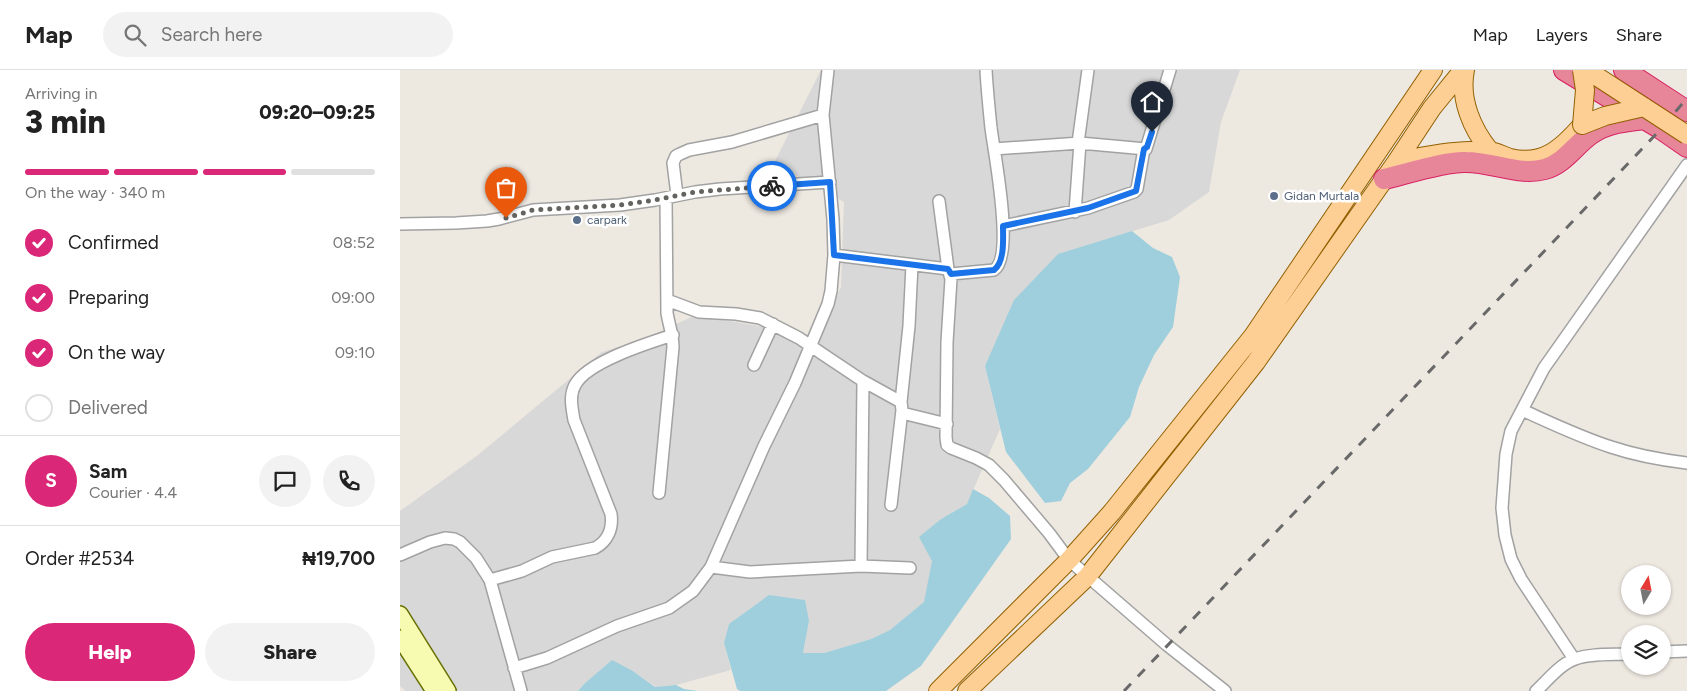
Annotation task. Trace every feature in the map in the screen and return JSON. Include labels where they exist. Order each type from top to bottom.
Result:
[{"type":"highway","points":[[1564,70],[1645,113],[1687,147]]},
{"type":"highway","points":[[1624,70],[1687,111]]},
{"type":"highway","points":[[1384,180],[1463,162],[1483,163],[1525,171],[1548,168],[1559,163],[1590,134],[1603,127],[1645,113]]},
{"type":"main road","points":[[938,691],[1068,560],[1112,512],[1253,336],[1433,70]]},
{"type":"main road","points":[[1464,70],[1464,87],[1470,121],[1478,137],[1490,151]]},
{"type":"main road","points":[[967,691],[1087,576],[1256,362],[1384,180],[1432,108],[1464,70]]},
{"type":"main road","points":[[1582,70],[1585,90],[1582,125]]},
{"type":"main road","points":[[1587,70],[1645,113],[1687,134]]},
{"type":"main road","points":[[1604,70],[1687,124]]},
{"type":"main road","points":[[1397,161],[1460,152],[1490,151],[1520,160],[1533,160],[1561,148],[1582,125],[1606,116],[1645,113]]},
{"type":"street","points":[[514,668],[547,658],[617,626],[668,608],[693,591],[711,567],[764,446],[795,383],[828,304],[834,255],[830,182],[823,116],[828,70]]},
{"type":"street","points":[[834,255],[912,265],[949,272],[994,270],[997,268],[1001,259],[1003,226],[1000,180],[989,110],[986,70]]},
{"type":"street","points":[[1075,212],[1079,143],[1088,70]]},
{"type":"street","points":[[1003,226],[1075,212],[1136,191],[1144,149],[1147,147],[1170,70]]},
{"type":"street","points":[[659,493],[673,347],[673,335],[668,323],[667,300],[672,168],[674,159],[689,150],[732,142],[823,116]]},
{"type":"street","points":[[994,149],[1079,143],[1144,149]]},
{"type":"street","points":[[1574,659],[1521,579],[1511,559],[1505,535],[1502,508],[1506,454],[1511,431],[1544,368],[1687,165]]},
{"type":"street","points":[[400,224],[486,221],[533,210],[620,205],[720,189],[830,182]]},
{"type":"street","points":[[939,201],[951,295],[947,352],[947,445],[989,465],[1050,533],[1068,560],[1167,646],[1225,691]]},
{"type":"street","points":[[891,505],[909,326],[912,265]]},
{"type":"street","points":[[667,300],[699,312],[760,318],[799,338],[901,408],[946,424]]},
{"type":"street","points":[[754,365],[773,324]]},
{"type":"street","points":[[490,580],[522,571],[552,557],[595,548],[605,540],[610,532],[611,514],[574,420],[571,404],[574,386],[580,377],[609,359],[651,341],[673,335]]},
{"type":"street","points":[[861,566],[864,381]]},
{"type":"street","points":[[1522,410],[1572,433],[1613,448],[1668,461],[1687,463]]},
{"type":"street","points":[[400,555],[445,538],[454,539],[466,546],[490,580],[521,691]]},
{"type":"street","points":[[711,567],[750,572],[781,572],[861,566],[910,568]]},
{"type":"street","points":[[400,614],[448,691]]},
{"type":"street","points":[[400,638],[434,691]]},
{"type":"street","points":[[1671,652],[1687,651]]},
{"type":"street","points":[[1536,691],[1560,668],[1574,659],[1621,655]]},
{"type":"shaded area","points":[[821,70],[1240,70],[1221,122],[1209,192],[1169,220],[1058,254],[985,366],[1000,429],[967,504],[941,519],[925,602],[890,630],[871,639],[824,653],[803,653],[809,621],[724,643],[731,670],[676,685],[656,687],[633,671],[612,661],[578,691],[406,691],[400,686],[400,511],[478,455],[602,352],[639,341],[696,315],[815,336],[841,287],[844,202],[774,163]]},
{"type":"water","points":[[1132,231],[1153,248],[1172,257],[1180,277],[1173,327],[1154,355],[1139,387],[1130,417],[1088,469],[1070,483],[1061,501],[1045,503],[1006,452],[985,366],[1014,300],[1058,254]]},
{"type":"water","points":[[973,489],[989,498],[1010,516],[1011,539],[921,666],[886,691],[740,691],[737,689],[724,643],[729,624],[769,595],[805,600],[809,621],[803,653],[824,653],[871,639],[890,630],[924,602],[932,561],[919,537],[941,519],[967,504]]},
{"type":"water","points":[[612,660],[633,671],[655,687],[676,685],[684,689],[698,691],[578,691]]},
{"type":"railway","points":[[1124,691],[1661,129],[1687,98]]},
{"type":"way so far","points":[[506,218],[533,210],[620,205],[695,192],[772,186]]},
{"type":"place","name":"Gidan Murtala","points":[[1274,196]]},
{"type":"place","name":"carpark","points":[[577,220]]},
{"type":"route","points":[[772,186],[830,182],[834,255],[948,269],[951,274],[994,270],[999,266],[1001,259],[1003,226],[1075,212],[1136,191],[1144,149],[1147,147],[1152,132]]}]
